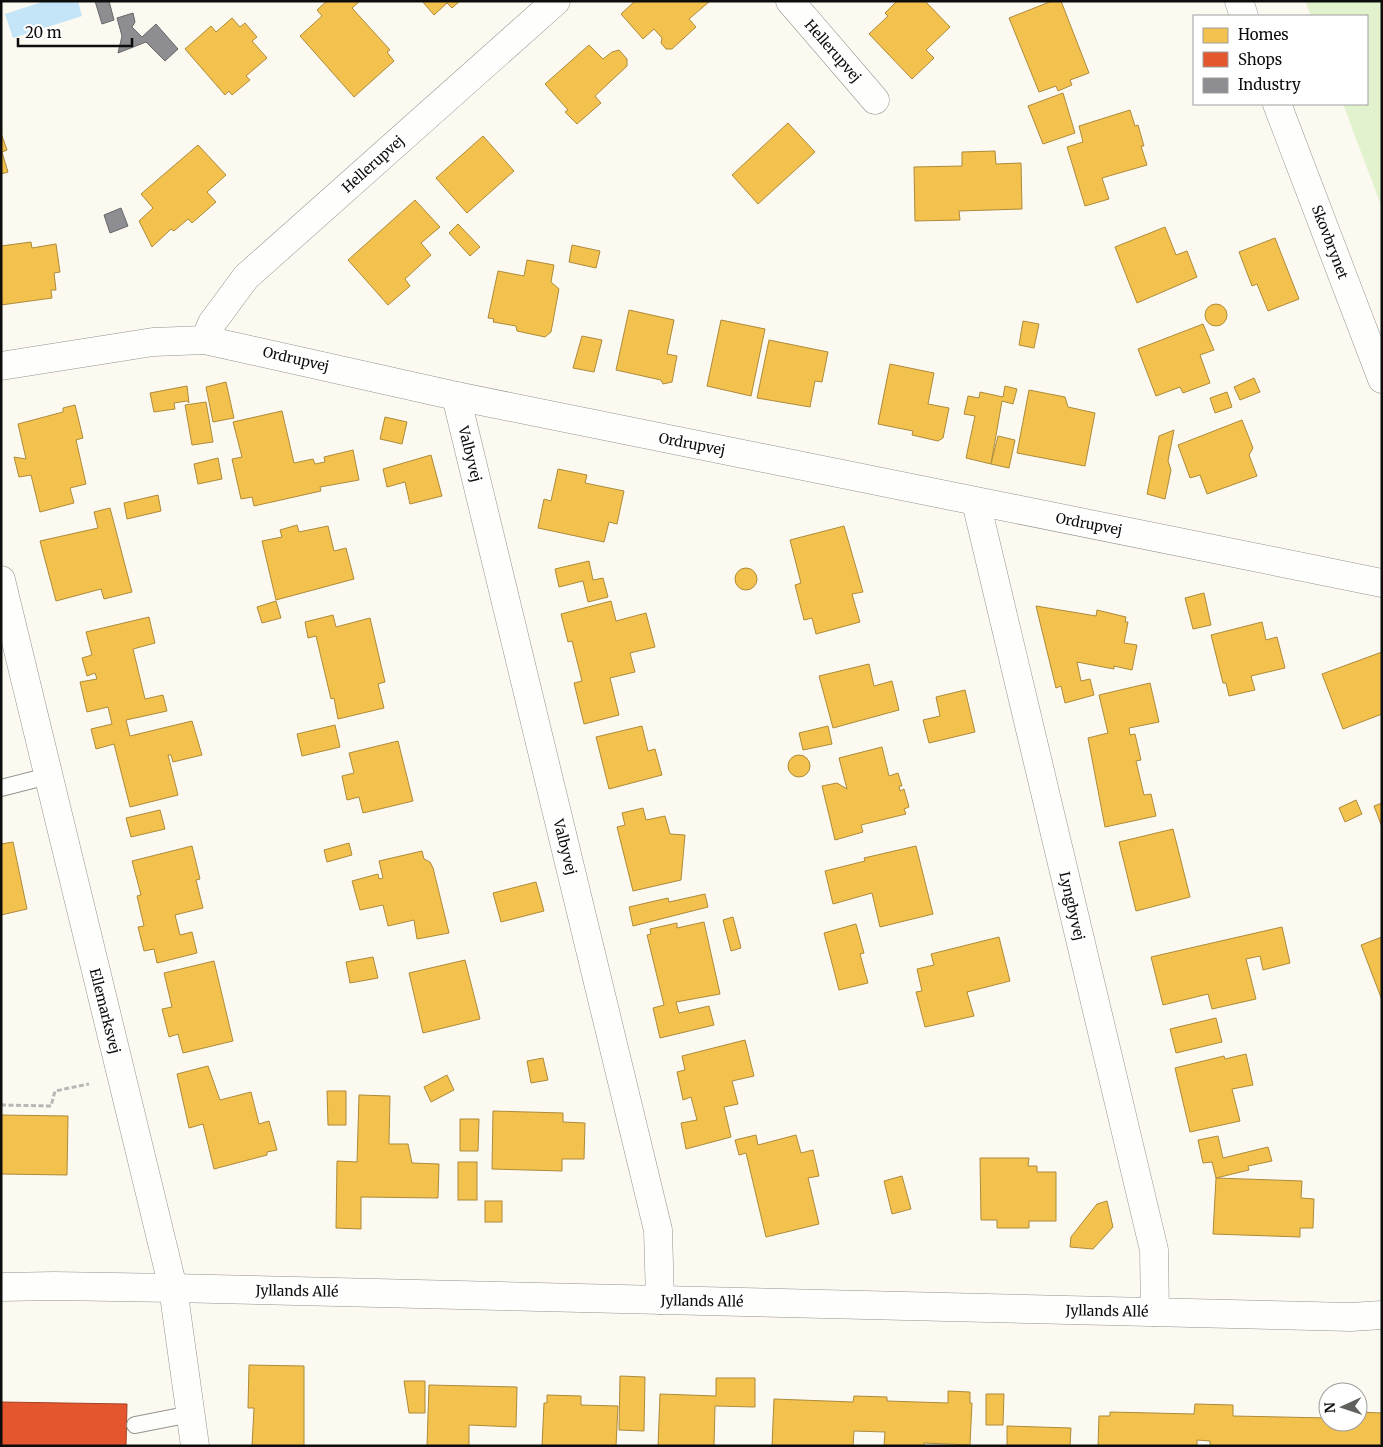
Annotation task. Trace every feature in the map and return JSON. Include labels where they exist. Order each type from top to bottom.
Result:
[{"type":"street","name":"Hellerupvej","points":[[205,340],[221,310],[246,277],[556,1]]},
{"type":"street","name":"Hellerupvej","points":[[790,1],[875,100]]},
{"type":"street","points":[[1239,1],[1244,15]]},
{"type":"street","name":"Skovbrynet","points":[[1277,105],[1382,379]]},
{"type":"street","name":"Ordrupvej","points":[[1,366],[153,342],[205,340],[456,396],[1382,584]]},
{"type":"street","name":"Valbyvej","points":[[456,396],[658,1230],[660,1300]]},
{"type":"street","name":"Lyngbyvej","points":[[976,502],[1154,1250],[1155,1312]]},
{"type":"street","name":"Ellemarksvej","points":[[1,580],[173,1288],[195,1446]]},
{"type":"street","name":"Jyllands Allé","points":[[1,1281],[54,1286]]},
{"type":"street","name":"Jyllands Allé","points":[[1,1287],[173,1288],[1351,1317],[1382,1315]]},
{"type":"street","name":"Jyllands Allé","points":[[1351,1317],[1382,1322]]},
{"type":"lane","points":[[1,788],[48,776]]},
{"type":"lane","points":[[136,1425],[190,1414]]},
{"type":"path","points":[[1,1105],[51,1106],[55,1091],[122,1078]]},
{"type":"green space","points":[[1305,1],[1382,1],[1382,208],[1343,105],[1368,105],[1368,15],[1311,15]]},
{"type":"water","points":[[45,1],[78,1],[82,16],[13,38],[5,14]]},
{"type":"building: Homes","points":[[327,1],[360,1],[352,8],[390,50],[387,52],[394,61],[354,97],[300,36],[322,16],[317,10]]},
{"type":"building: Homes","points":[[422,1],[460,1],[452,8],[447,3],[434,15]]},
{"type":"building: Homes","points":[[635,1],[710,1],[689,19],[696,27],[672,49],[666,49],[661,43],[662,38],[654,29],[643,39],[621,14]]},
{"type":"building: Homes","points":[[897,1],[925,1],[950,27],[926,50],[934,58],[912,79],[869,34],[888,16],[885,13]]},
{"type":"building: Homes","points":[[1052,1],[1061,1],[1089,73],[1070,80],[1072,85],[1058,91],[1056,86],[1039,92],[1009,18]]},
{"type":"building: Homes","points":[[232,18],[240,27],[245,23],[257,37],[252,41],[267,58],[246,76],[250,80],[232,95],[229,91],[225,95],[185,49],[211,26],[216,32]]},
{"type":"building: Homes","points":[[589,45],[603,59],[612,52],[619,50],[627,59],[627,66],[595,96],[601,103],[577,124],[565,112],[568,110],[545,84]]},
{"type":"building: Homes","points":[[1063,93],[1075,133],[1043,144],[1028,106]]},
{"type":"building: Homes","points":[[1130,110],[1135,126],[1138,125],[1144,146],[1141,146],[1147,165],[1102,178],[1109,199],[1085,206],[1067,147],[1083,142],[1079,126]]},
{"type":"building: Homes","points":[[788,123],[815,152],[758,204],[732,175]]},
{"type":"building: Homes","points":[[1,133],[7,150],[2,152],[8,172],[1,174]]},
{"type":"building: Homes","points":[[483,136],[514,171],[467,213],[436,178]]},
{"type":"building: Homes","points":[[198,145],[226,175],[207,192],[216,202],[192,223],[188,219],[174,231],[171,229],[152,247],[139,221],[153,208],[141,194]]},
{"type":"building: Homes","points":[[995,151],[996,164],[1021,163],[1022,209],[959,211],[960,220],[915,221],[914,167],[962,166],[962,152]]},
{"type":"building: Homes","points":[[415,200],[440,227],[421,243],[431,255],[405,279],[410,286],[388,305],[348,260]]},
{"type":"building: Homes","points":[[458,224],[480,247],[470,256],[449,233]]},
{"type":"building: Homes","points":[[1165,227],[1176,255],[1187,251],[1197,277],[1137,303],[1115,247]]},
{"type":"building: Homes","points":[[1275,238],[1299,299],[1268,311],[1257,284],[1252,286],[1239,252]]},
{"type":"building: Homes","points":[[31,242],[32,248],[56,244],[60,272],[54,273],[56,290],[51,290],[52,298],[1,305],[1,246]]},
{"type":"building: Homes","points":[[572,245],[600,251],[596,268],[569,262]]},
{"type":"building: Homes","points":[[527,260],[554,265],[551,282],[559,289],[551,332],[545,337],[517,331],[516,326],[493,322],[494,319],[488,318],[498,271],[524,276]]},
{"type":"building: Homes","points":[[1216,304],[1226,311],[1227,315],[1220,325],[1216,326],[1206,319],[1205,315],[1212,305]]},
{"type":"building: Homes","points":[[629,310],[674,320],[667,354],[677,356],[672,382],[663,384],[661,380],[616,370]]},
{"type":"building: Homes","points":[[721,320],[765,329],[751,396],[707,386]]},
{"type":"building: Homes","points":[[1023,321],[1039,324],[1034,348],[1019,345]]},
{"type":"building: Homes","points":[[1203,324],[1214,350],[1200,355],[1210,383],[1183,393],[1180,387],[1156,396],[1138,349]]},
{"type":"building: Homes","points":[[582,336],[602,340],[594,372],[573,368]]},
{"type":"building: Homes","points":[[769,340],[828,352],[822,382],[815,381],[810,407],[757,398]]},
{"type":"building: Homes","points":[[890,364],[934,373],[928,404],[949,408],[943,438],[938,441],[912,435],[913,431],[878,424]]},
{"type":"building: Homes","points":[[1254,378],[1260,392],[1240,400],[1234,387]]},
{"type":"building: Homes","points":[[226,382],[234,418],[213,422],[206,387]]},
{"type":"building: Homes","points":[[187,386],[189,403],[187,401],[174,403],[175,409],[154,412],[150,393]]},
{"type":"building: Homes","points":[[1005,386],[1017,389],[1013,404],[1002,401],[991,464],[966,458],[975,416],[964,414],[968,396],[979,398],[980,392],[1003,397]]},
{"type":"building: Homes","points":[[1029,390],[1065,397],[1068,407],[1095,413],[1085,466],[1017,453]]},
{"type":"building: Homes","points":[[1227,392],[1232,407],[1215,413],[1210,398]]},
{"type":"building: Homes","points":[[206,402],[213,442],[192,445],[185,405]]},
{"type":"building: Homes","points":[[75,405],[83,438],[76,440],[86,484],[70,488],[74,503],[40,512],[31,475],[19,477],[14,457],[26,459],[18,424],[63,412],[63,408]]},
{"type":"building: Homes","points":[[282,411],[294,463],[313,459],[315,464],[325,462],[324,457],[353,450],[359,480],[320,487],[321,491],[254,506],[252,497],[241,499],[232,459],[242,457],[233,422]]},
{"type":"building: Homes","points":[[385,417],[407,422],[402,444],[380,439]]},
{"type":"building: Homes","points":[[1242,420],[1253,448],[1249,455],[1257,476],[1207,494],[1200,475],[1190,478],[1178,445]]},
{"type":"building: Homes","points":[[1174,430],[1168,461],[1171,470],[1165,499],[1147,494],[1159,436]]},
{"type":"building: Homes","points":[[998,436],[1015,440],[1009,468],[991,464]]},
{"type":"building: Homes","points":[[431,455],[442,496],[410,504],[405,482],[387,487],[383,469]]},
{"type":"building: Homes","points":[[218,458],[222,479],[198,484],[194,464]]},
{"type":"building: Homes","points":[[558,469],[587,475],[585,483],[624,491],[617,524],[609,522],[604,542],[538,528],[544,499],[551,501]]},
{"type":"building: Homes","points":[[158,495],[161,511],[127,519],[124,503]]},
{"type":"building: Homes","points":[[110,508],[132,592],[104,599],[101,589],[56,601],[40,541],[98,528],[94,512]]},
{"type":"building: Homes","points":[[297,525],[299,532],[328,526],[334,551],[346,548],[354,579],[276,600],[262,541],[282,537],[280,530]]},
{"type":"building: Homes","points":[[844,526],[863,592],[852,594],[860,622],[816,634],[812,618],[804,620],[795,585],[801,583],[790,540]]},
{"type":"building: Homes","points":[[589,561],[593,580],[603,578],[608,597],[588,602],[583,581],[559,587],[555,569]]},
{"type":"building: Homes","points":[[746,568],[754,571],[757,579],[754,587],[746,590],[738,587],[735,579],[738,571]]},
{"type":"building: Homes","points":[[1204,593],[1211,625],[1193,629],[1185,598]]},
{"type":"building: Homes","points":[[276,601],[281,618],[262,623],[257,607]]},
{"type":"building: Homes","points":[[611,601],[616,621],[646,613],[655,647],[630,653],[635,672],[610,678],[619,715],[584,724],[574,683],[582,681],[572,641],[568,642],[561,614]]},
{"type":"building: Homes","points":[[1036,606],[1096,616],[1097,610],[1126,617],[1125,622],[1128,622],[1124,643],[1137,645],[1132,670],[1114,666],[1114,669],[1077,662],[1081,681],[1090,679],[1094,695],[1065,703],[1061,686],[1056,688]]},
{"type":"building: Homes","points":[[333,615],[336,627],[370,618],[385,682],[378,684],[384,708],[338,719],[334,698],[331,699],[316,636],[308,638],[305,622]]},
{"type":"building: Homes","points":[[149,617],[155,643],[133,649],[145,699],[163,695],[167,711],[126,720],[130,736],[192,721],[202,755],[173,762],[171,755],[168,755],[178,795],[130,807],[114,744],[96,749],[91,729],[112,724],[108,707],[87,712],[80,682],[97,679],[95,673],[87,676],[82,658],[92,655],[86,632]]},
{"type":"building: Homes","points":[[1262,622],[1266,640],[1277,637],[1285,668],[1251,676],[1255,690],[1229,696],[1226,683],[1223,683],[1211,635]]},
{"type":"building: Homes","points":[[1382,652],[1382,714],[1343,729],[1322,674]]},
{"type":"building: Homes","points":[[869,664],[874,686],[892,681],[899,710],[833,728],[819,676]]},
{"type":"building: Homes","points":[[1150,683],[1159,722],[1129,728],[1130,735],[1135,734],[1141,760],[1136,761],[1144,795],[1151,794],[1156,816],[1105,827],[1088,738],[1108,733],[1099,695]]},
{"type":"building: Homes","points":[[965,690],[975,732],[929,743],[923,720],[940,716],[936,697]]},
{"type":"building: Homes","points":[[335,725],[340,747],[302,756],[297,734]]},
{"type":"building: Homes","points":[[642,726],[648,751],[655,749],[662,775],[609,789],[596,737]]},
{"type":"building: Homes","points":[[828,726],[832,744],[803,750],[799,733]]},
{"type":"building: Homes","points":[[398,741],[413,801],[363,813],[359,797],[347,800],[342,776],[354,773],[349,753]]},
{"type":"building: Homes","points":[[882,747],[889,776],[898,773],[902,786],[899,786],[900,791],[904,789],[909,807],[904,809],[906,814],[861,825],[863,832],[835,840],[822,786],[837,783],[847,789],[839,758]]},
{"type":"building: Homes","points":[[799,755],[807,758],[810,766],[807,774],[799,777],[791,774],[788,766],[791,758]]},
{"type":"building: Homes","points":[[1356,800],[1362,814],[1345,822],[1339,808]]},
{"type":"building: Homes","points":[[1382,803],[1382,827],[1374,806]]},
{"type":"building: Homes","points":[[643,808],[646,820],[665,816],[670,834],[685,835],[681,880],[633,891],[617,827],[625,825],[622,813]]},
{"type":"building: Homes","points":[[160,810],[165,829],[131,837],[126,818]]},
{"type":"building: Homes","points":[[1173,829],[1190,897],[1136,911],[1119,842]]},
{"type":"building: Homes","points":[[13,842],[27,909],[1,915],[1,844]]},
{"type":"building: Homes","points":[[349,843],[352,855],[327,862],[324,850]]},
{"type":"building: Homes","points":[[192,846],[200,879],[196,880],[203,908],[175,915],[180,935],[192,932],[197,953],[157,963],[154,949],[144,951],[138,927],[144,926],[137,896],[141,895],[132,861]]},
{"type":"building: Homes","points":[[916,846],[933,914],[880,927],[872,893],[833,904],[825,871],[865,861],[864,858]]},
{"type":"building: Homes","points":[[422,851],[424,859],[430,862],[433,868],[449,933],[417,939],[414,920],[388,926],[383,905],[360,910],[352,881],[378,874],[379,879],[383,878],[379,861]]},
{"type":"building: Homes","points":[[536,882],[544,911],[501,922],[493,893]]},
{"type":"building: Homes","points":[[705,894],[708,907],[633,926],[629,907],[668,898],[669,902]]},
{"type":"building: Homes","points":[[733,917],[741,948],[731,951],[723,920]]},
{"type":"building: Homes","points":[[704,922],[720,994],[676,1002],[679,1013],[709,1006],[714,1025],[660,1038],[653,1008],[664,1005],[647,935],[651,934],[650,929],[677,923],[677,928]]},
{"type":"building: Homes","points":[[856,924],[864,953],[860,954],[868,983],[839,990],[824,933]]},
{"type":"building: Homes","points":[[1282,927],[1290,963],[1263,970],[1260,956],[1246,959],[1256,999],[1212,1009],[1208,994],[1163,1005],[1151,957]]},
{"type":"building: Homes","points":[[999,937],[1010,981],[967,992],[974,1016],[925,1027],[916,992],[922,991],[917,969],[934,965],[931,954]]},
{"type":"building: Homes","points":[[1382,937],[1382,1000],[1361,945]]},
{"type":"building: Homes","points":[[373,957],[378,978],[350,983],[346,962]]},
{"type":"building: Homes","points":[[465,960],[480,1019],[423,1033],[409,973]]},
{"type":"building: Homes","points":[[214,961],[233,1041],[183,1053],[178,1034],[169,1037],[162,1009],[172,1007],[164,973]]},
{"type":"building: Homes","points":[[1216,1018],[1222,1042],[1176,1053],[1170,1029]]},
{"type":"building: Homes","points":[[745,1040],[754,1076],[732,1081],[738,1104],[724,1107],[731,1137],[686,1149],[681,1123],[697,1120],[691,1097],[683,1100],[677,1072],[685,1070],[682,1056]]},
{"type":"building: Homes","points":[[1246,1054],[1253,1085],[1232,1089],[1240,1121],[1190,1132],[1175,1068],[1224,1056],[1225,1059]]},
{"type":"building: Homes","points":[[543,1058],[548,1080],[531,1083],[527,1061]]},
{"type":"building: Homes","points":[[208,1066],[220,1100],[251,1092],[259,1124],[269,1121],[277,1150],[267,1152],[267,1155],[214,1169],[203,1124],[189,1128],[177,1074]]},
{"type":"building: Homes","points":[[447,1075],[454,1090],[431,1102],[424,1087]]},
{"type":"building: Homes","points":[[327,1091],[346,1091],[346,1125],[328,1125]]},
{"type":"building: Homes","points":[[359,1095],[390,1096],[389,1144],[408,1144],[412,1163],[439,1164],[438,1198],[361,1197],[361,1229],[336,1228],[337,1161],[357,1162]]},
{"type":"building: Homes","points":[[493,1111],[563,1113],[563,1122],[585,1123],[584,1159],[562,1159],[562,1171],[492,1169]]},
{"type":"building: Homes","points":[[1,1115],[68,1116],[67,1175],[1,1174]]},
{"type":"building: Homes","points":[[460,1119],[479,1119],[478,1151],[460,1151]]},
{"type":"building: Homes","points":[[756,1135],[758,1145],[796,1135],[801,1153],[813,1150],[819,1176],[808,1178],[819,1224],[766,1237],[746,1153],[739,1155],[735,1140]]},
{"type":"building: Homes","points":[[1218,1136],[1223,1158],[1268,1147],[1272,1161],[1248,1166],[1249,1170],[1216,1178],[1212,1162],[1203,1163],[1198,1140]]},
{"type":"building: Homes","points":[[980,1158],[1029,1158],[1028,1166],[1037,1166],[1037,1172],[1056,1172],[1056,1221],[1029,1221],[1029,1228],[997,1228],[997,1220],[981,1220]]},
{"type":"building: Homes","points":[[458,1162],[477,1162],[477,1200],[458,1200]]},
{"type":"building: Homes","points":[[902,1176],[911,1209],[892,1214],[884,1181]]},
{"type":"building: Homes","points":[[1216,1178],[1302,1181],[1301,1198],[1314,1199],[1313,1228],[1300,1228],[1300,1237],[1213,1234]]},
{"type":"building: Homes","points":[[485,1201],[502,1201],[502,1222],[485,1222]]},
{"type":"building: Homes","points":[[1107,1201],[1113,1227],[1093,1249],[1070,1247],[1071,1237],[1097,1204]]},
{"type":"building: Homes","points":[[249,1365],[304,1366],[304,1446],[252,1446],[254,1408],[248,1408]]},
{"type":"building: Homes","points":[[620,1376],[645,1377],[644,1431],[619,1430]]},
{"type":"building: Homes","points":[[716,1378],[755,1378],[755,1407],[715,1406],[714,1446],[658,1446],[660,1394],[716,1396]]},
{"type":"building: Homes","points":[[404,1381],[425,1381],[425,1413],[409,1413]]},
{"type":"building: Homes","points":[[429,1385],[517,1387],[516,1427],[469,1425],[469,1446],[427,1446]]},
{"type":"building: Homes","points":[[948,1391],[970,1392],[970,1403],[972,1403],[970,1445],[924,1443],[924,1446],[884,1446],[885,1432],[854,1431],[853,1446],[772,1446],[774,1399],[853,1402],[854,1396],[887,1397],[887,1401],[948,1403]]},
{"type":"building: Homes","points":[[986,1394],[1004,1394],[1003,1425],[986,1425]]},
{"type":"building: Homes","points":[[547,1395],[581,1396],[581,1405],[618,1406],[616,1446],[542,1446],[544,1403],[547,1403]]},
{"type":"building: Homes","points":[[1195,1404],[1233,1405],[1233,1416],[1318,1418],[1318,1432],[1368,1432],[1368,1412],[1382,1413],[1382,1446],[1210,1446],[1210,1441],[1197,1440],[1197,1446],[1098,1446],[1099,1416],[1110,1416],[1110,1412],[1194,1414]]},
{"type":"building: Homes","points":[[1007,1426],[1071,1428],[1070,1446],[1007,1446]]},
{"type":"building: Shops","points":[[1,1402],[127,1404],[126,1446],[1,1446]]},
{"type":"building: Industry","points":[[95,1],[109,1],[114,20],[102,24]]},
{"type":"building: Industry","points":[[133,13],[135,22],[132,27],[142,37],[156,24],[178,49],[165,61],[146,42],[118,53],[122,36],[117,18]]},
{"type":"building: Industry","points":[[121,208],[128,226],[110,233],[104,215]]}]
